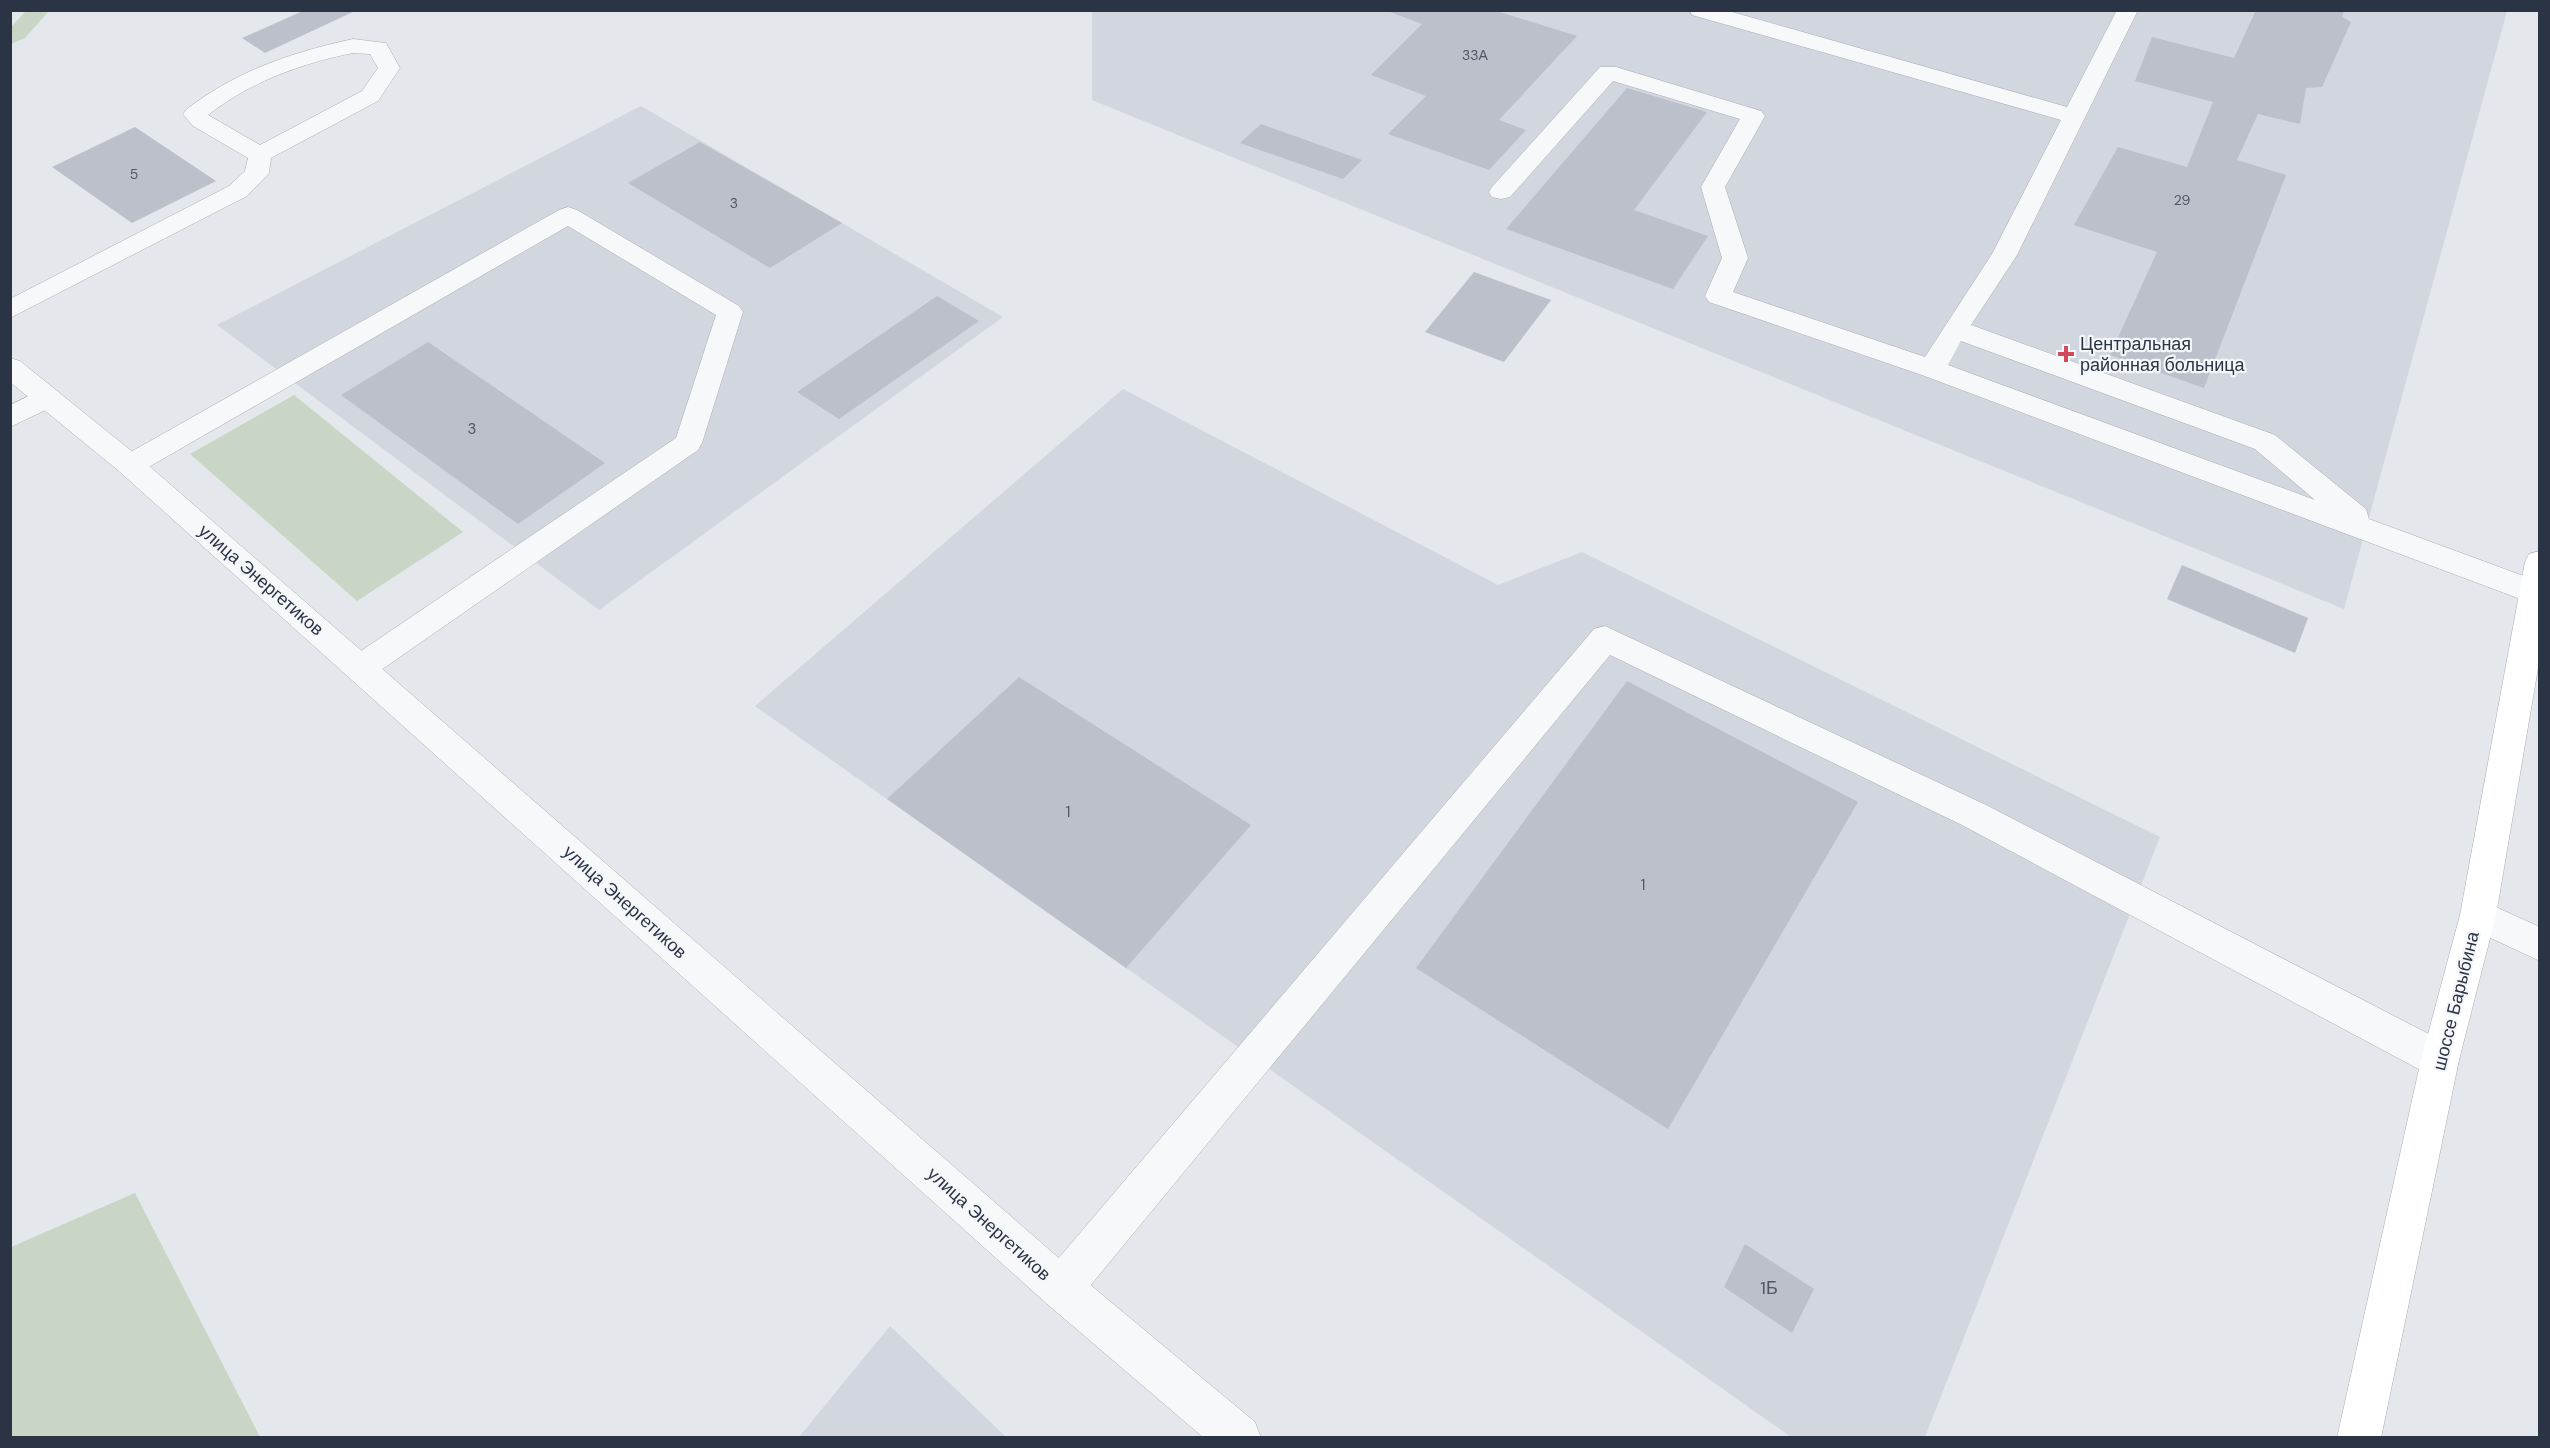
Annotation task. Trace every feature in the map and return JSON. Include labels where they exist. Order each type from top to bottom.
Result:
[{"type":"main road","name":"шоссе Барыбина","points":[[2359,1437],[2440,1060],[2478,915],[2537,577]]},
{"type":"street","points":[[1700,10],[2073,116]]},
{"type":"street","points":[[1932,369],[1955,329],[2004,255],[2128,10]]},
{"type":"street","points":[[353,46],[378,48],[389,68],[370,96],[260,155],[201,122],[195,114],[214,97],[313,53],[353,46]]},
{"type":"street","points":[[1501,192],[1608,72],[1753,116],[1713,187],[1736,258],[1718,296],[1932,369],[2376,534],[2537,577]]},
{"type":"street","points":[[10,310],[238,191],[257,173],[260,155]]},
{"type":"street","points":[[130,465],[568,215],[730,312],[688,443],[360,668]]},
{"type":"street","points":[[1955,329],[2265,442],[2376,534]]},
{"type":"street","name":"улица Энергетиков","points":[[10,368],[130,465],[1061,1288],[1239,1437]]},
{"type":"street","points":[[10,417],[46,398]]},
{"type":"street","points":[[1061,1288],[1605,638],[1974,815],[2440,1060]]},
{"type":"street","points":[[2478,915],[2540,945]]},
{"type":"shaded area","name":"Центральная районная больница","points":[[1092,11],[2507,11],[2344,609],[1092,100]]},
{"type":"shaded area","points":[[641,106],[1003,317],[599,610],[217,325]]},
{"type":"shaded area","points":[[1123,389],[1498,585],[1582,552],[2160,837],[1925,1437],[1791,1437],[755,706]]},
{"type":"shaded area","points":[[890,1326],[1006,1437],[799,1437]]},
{"type":"green space","points":[[26,11],[49,11],[25,38],[11,44],[11,27]]},
{"type":"green space","points":[[294,395],[463,532],[357,601],[190,454]]},
{"type":"green space","points":[[135,1193],[260,1437],[11,1437],[11,1247]]},
{"type":"building","points":[[305,10],[357,10],[265,53],[242,38]]},
{"type":"building","points":[[1385,10],[1493,10],[1577,36],[1499,120],[1526,130],[1489,170],[1388,134],[1426,96],[1371,75],[1422,24]]},
{"type":"building","points":[[2256,10],[2344,10],[2342,17],[2351,22],[2322,87],[2306,88],[2300,124],[2258,114],[2237,160],[2286,175],[2204,388],[2110,355],[2157,252],[2074,225],[2118,147],[2187,167],[2213,102],[2135,81],[2152,37],[2234,58]]},
{"type":"building","points":[[1627,88],[1707,112],[1634,210],[1708,236],[1673,289],[1506,229]]},
{"type":"building","points":[[1261,124],[1362,160],[1343,179],[1240,143]]},
{"type":"building","points":[[135,127],[216,181],[132,223],[52,167]]},
{"type":"building","points":[[700,142],[842,223],[770,268],[628,183]]},
{"type":"building","points":[[1474,272],[1551,300],[1504,362],[1425,332]]},
{"type":"building","points":[[937,296],[979,321],[839,419],[797,392]]},
{"type":"building","points":[[428,342],[605,463],[518,524],[341,395]]},
{"type":"building","points":[[2182,565],[2308,618],[2295,653],[2167,599]]},
{"type":"building","points":[[1019,677],[1251,825],[1126,968],[887,799]]},
{"type":"building","points":[[1627,681],[1858,802],[1668,1129],[1416,968]]},
{"type":"building","points":[[1745,1244],[1814,1289],[1792,1333],[1724,1287]]},
{"type":"place","name":"Центральная районная больница","points":[[2066,354]]}]
